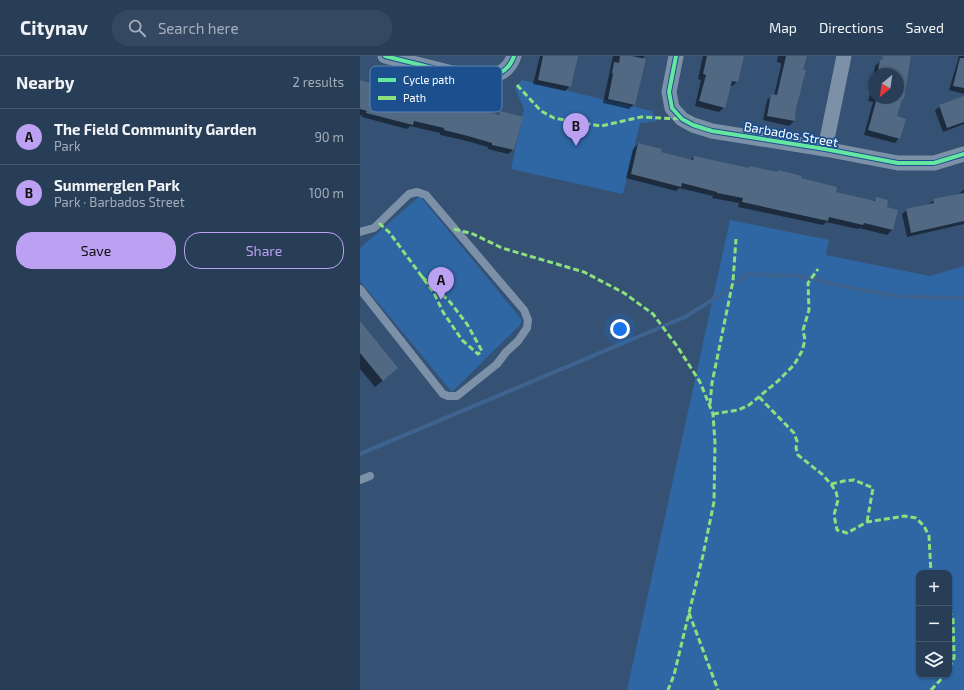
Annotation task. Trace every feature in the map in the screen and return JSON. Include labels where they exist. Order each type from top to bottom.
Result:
[{"type":"street","points":[[385,56],[425,66]]},
{"type":"street","points":[[502,72],[509,66],[514,56]]},
{"type":"street","name":"Barbados Street","points":[[676,56],[669,92],[672,108],[682,119],[693,124],[712,130],[898,163],[934,163],[964,154]]},
{"type":"street","points":[[825,149],[844,56]]},
{"type":"lane","points":[[360,232],[374,228],[409,194],[417,192],[426,195],[524,310],[528,320],[527,328],[518,341],[506,352],[497,364],[457,396],[448,396],[443,394],[360,289]]},
{"type":"lane","points":[[360,480],[370,476]]},
{"type":"shaded area","points":[[522,80],[652,111],[657,121],[640,123],[623,194],[511,169],[524,109],[515,88]]},
{"type":"shaded area","points":[[420,196],[522,320],[520,325],[452,392],[360,281],[360,248]]},
{"type":"shaded area","points":[[730,220],[829,240],[826,255],[930,276],[964,266],[964,690],[627,690]]},
{"type":"building","points":[[543,56],[578,56],[571,87],[538,80]]},
{"type":"building","points":[[620,56],[632,56],[646,59],[635,105],[608,99],[614,62],[619,63]]},
{"type":"building","points":[[707,56],[744,56],[738,82],[732,81],[725,108],[699,101],[706,75],[703,74]]},
{"type":"building","points":[[786,56],[807,56],[803,70],[806,70],[796,109],[795,121],[767,116],[771,94],[777,95]]},
{"type":"building","points":[[883,56],[911,56],[904,99],[904,68],[878,68],[880,60],[882,60]]},
{"type":"building","points":[[960,58],[964,58],[964,88],[953,86]]},
{"type":"building","points":[[360,80],[370,83],[370,112],[489,112],[499,115],[500,112],[502,112],[523,117],[514,150],[492,145],[492,143],[444,130],[444,128],[414,121],[413,125],[366,113],[367,111],[360,109]]},
{"type":"building","points":[[964,96],[964,122],[947,128],[939,105]]},
{"type":"building","points":[[875,104],[901,104],[897,116],[906,119],[900,139],[868,130]]},
{"type":"building","points":[[638,143],[662,149],[661,152],[693,160],[694,156],[749,168],[749,166],[778,172],[778,170],[802,176],[801,178],[837,187],[836,192],[875,201],[876,197],[888,200],[887,207],[898,210],[893,230],[829,217],[828,221],[742,202],[743,198],[717,193],[682,183],[681,187],[631,174]]},
{"type":"building","points":[[964,193],[964,221],[911,233],[906,209],[934,203],[933,199]]},
{"type":"building","points":[[360,321],[398,368],[383,381],[360,353]]},
{"type":"waterway","points":[[360,454],[685,317],[728,290],[748,274],[800,276],[850,288],[904,297],[964,298]]},
{"type":"marked path","points":[[517,85],[541,111],[554,118],[601,126],[641,117],[682,119]]},
{"type":"marked path","points":[[379,223],[389,232],[434,293],[443,312],[462,340],[478,354],[482,351],[467,324],[450,302],[421,276]]},
{"type":"marked path","points":[[454,229],[473,234],[502,248],[584,272],[624,293],[653,314],[677,346],[700,382],[713,414],[715,443],[714,502],[703,555],[674,675],[668,690]]},
{"type":"marked path","points":[[710,404],[712,383],[733,281],[736,239]]},
{"type":"marked path","points":[[713,414],[738,410],[749,405],[778,381],[794,365],[802,351],[805,340],[803,330],[809,310],[808,283],[818,269]]},
{"type":"marked path","points":[[759,397],[794,433],[797,441],[796,448],[798,455],[823,475],[836,492],[838,500],[834,515],[837,530],[847,533],[867,522],[905,516],[916,518],[924,526],[929,536],[931,570]]},
{"type":"marked path","points":[[831,484],[854,480],[873,488],[867,522]]},
{"type":"marked path","points":[[689,613],[718,690]]},
{"type":"marked path","points":[[952,617],[954,658],[952,662]]},
{"type":"marked path","points":[[931,690],[942,678]]},
{"type":"cycle path","points":[[385,56],[425,66]]},
{"type":"cycle path","points":[[502,72],[511,62],[514,56]]},
{"type":"cycle path","points":[[676,56],[669,92],[672,108],[682,119],[693,125],[712,131],[825,149],[898,163],[934,163],[964,154]]},
{"type":"place","name":"Summerglen Park","points":[[576,146]]},
{"type":"place","name":"The Field Community Garden","points":[[441,300]]}]
